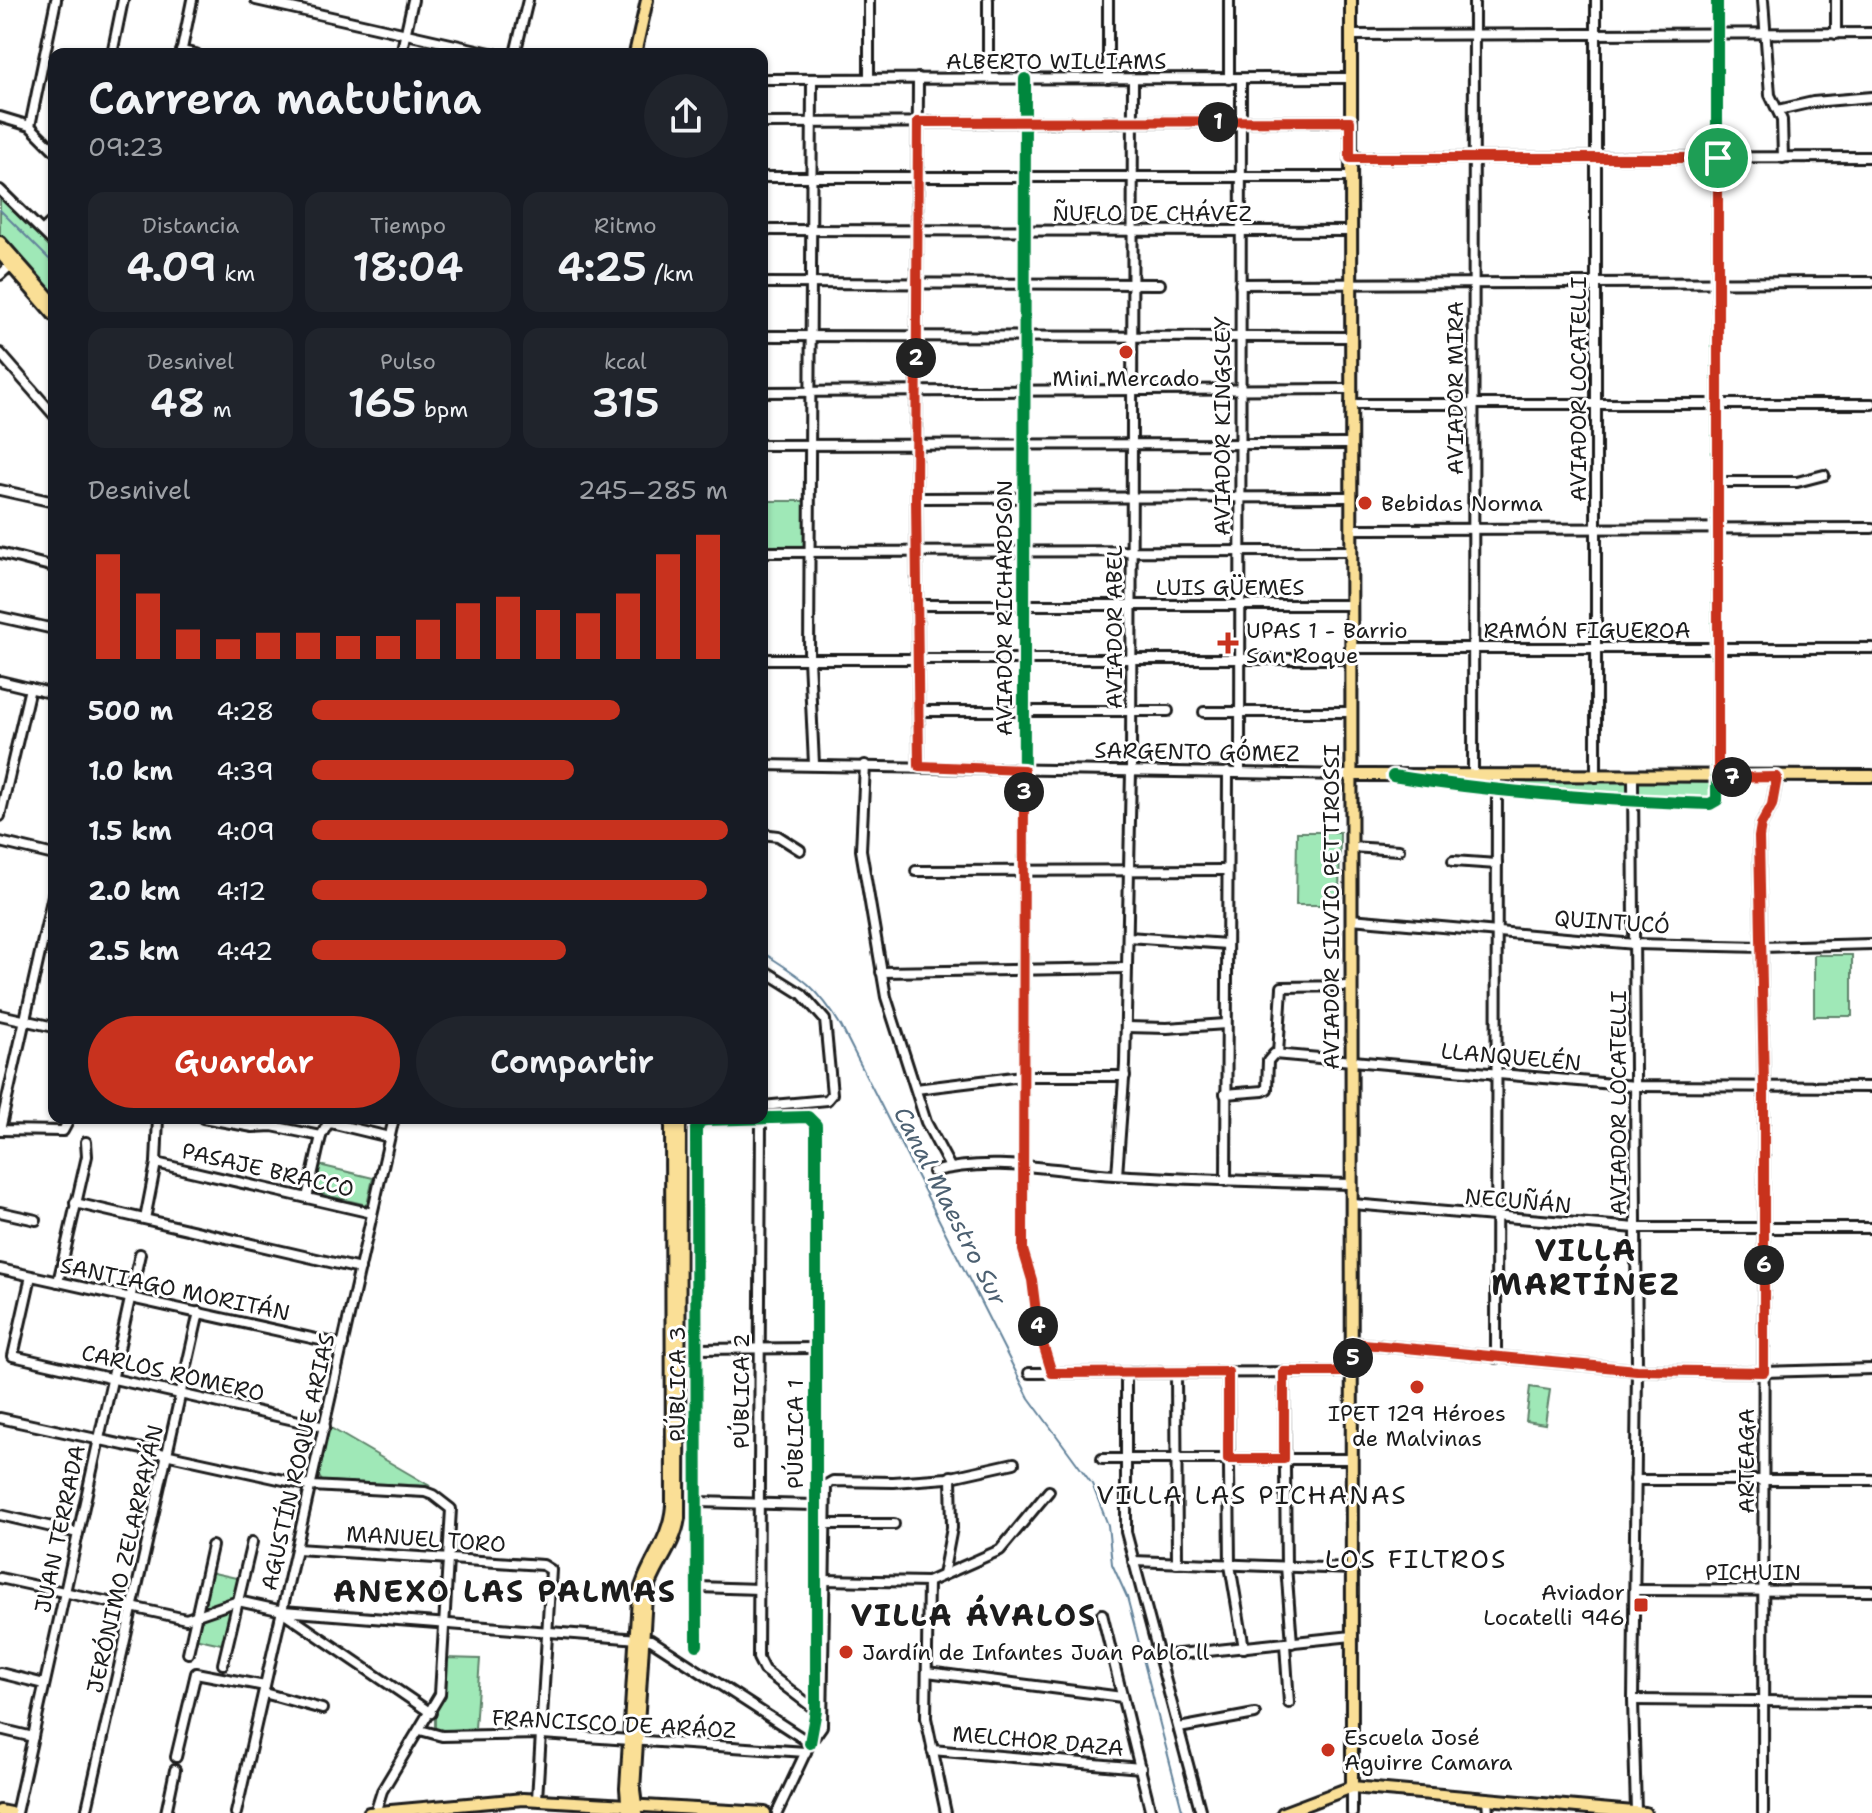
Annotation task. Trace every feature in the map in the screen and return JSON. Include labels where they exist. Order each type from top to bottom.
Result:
[{"type":"main road","points":[[636,48],[647,0]]},
{"type":"main road","name":"AVIADOR SILVIO PETTIROSSI","points":[[1351,0],[1352,1787]]},
{"type":"main road","points":[[0,242],[48,307]]},
{"type":"main road","points":[[0,253],[48,297]]},
{"type":"main road","name":"SARGENTO GÓMEZ","points":[[1350,775],[1872,776]]},
{"type":"main road","points":[[632,1809],[640,1588],[667,1535],[672,1506],[671,1124]]},
{"type":"main road","points":[[639,1637],[648,1588],[672,1543],[679,1518],[680,1124]]},
{"type":"main road","points":[[1283,1813],[1352,1787],[1645,1813]]},
{"type":"main road","points":[[373,1812],[451,1809],[537,1799],[632,1809],[765,1813]]},
{"type":"main road","points":[[0,1811],[13,1813]]},
{"type":"street","points":[[30,126],[56,0]]},
{"type":"street","points":[[113,48],[123,0]]},
{"type":"street","points":[[182,48],[192,0]]},
{"type":"street","points":[[256,0],[298,4],[468,48]]},
{"type":"street","points":[[402,48],[413,0]]},
{"type":"street","points":[[516,48],[528,0]]},
{"type":"street","points":[[869,0],[869,78]]},
{"type":"street","points":[[988,0],[988,78]]},
{"type":"street","points":[[1108,0],[1108,79]]},
{"type":"street","points":[[1229,0],[1229,79]]},
{"type":"street","name":"AVIADOR MIRA","points":[[1473,777],[1474,0]]},
{"type":"street","name":"AVIADOR LOCATELLI","points":[[1596,0],[1596,777]]},
{"type":"street","points":[[1393,776],[1497,791],[1634,801],[1710,804],[1717,800],[1717,0]]},
{"type":"street","points":[[1763,0],[1770,95],[1782,120],[1783,158]]},
{"type":"street","points":[[1836,0],[1836,34]]},
{"type":"street","points":[[1351,35],[1872,33]]},
{"type":"street","points":[[918,78],[916,658],[919,766]]},
{"type":"street","name":"ALBERTO WILLIAMS","points":[[768,79],[1351,78]]},
{"type":"street","points":[[812,79],[809,659],[814,764]]},
{"type":"street","name":"AVIADOR RICHARDSON","points":[[1025,79],[1023,1255],[1032,1280],[1038,1328],[1052,1373]]},
{"type":"street","name":"AVIADOR KINGSLEY","points":[[1240,772],[1241,79]]},
{"type":"street","name":"AVIADOR ABEL","points":[[1117,1175],[1125,1076],[1131,771],[1133,80]]},
{"type":"street","points":[[1778,110],[1825,100],[1872,97]]},
{"type":"street","points":[[0,117],[30,126],[48,144]]},
{"type":"street","points":[[768,123],[1350,121]]},
{"type":"street","points":[[1350,158],[1872,157]]},
{"type":"street","points":[[768,177],[1350,177]]},
{"type":"street","points":[[0,190],[48,236]]},
{"type":"street","points":[[43,230],[48,225]]},
{"type":"street","name":"ÑUFLO DE CHÁVEZ","points":[[768,230],[1350,231]]},
{"type":"street","points":[[0,275],[13,263]]},
{"type":"street","points":[[1240,284],[1872,282]]},
{"type":"street","points":[[768,283],[1160,284]]},
{"type":"street","points":[[768,336],[1350,337]]},
{"type":"street","points":[[0,353],[48,408]]},
{"type":"street","points":[[768,392],[1350,389]]},
{"type":"street","points":[[1350,404],[1872,404]]},
{"type":"street","points":[[768,445],[1350,444]]},
{"type":"street","points":[[1718,482],[1797,482],[1824,475]]},
{"type":"street","points":[[0,490],[48,501]]},
{"type":"street","points":[[916,498],[1350,497]]},
{"type":"street","points":[[1351,529],[1872,528]]},
{"type":"street","points":[[768,552],[1351,551]]},
{"type":"street","points":[[0,553],[48,565]]},
{"type":"street","name":"LUIS GÜEMES","points":[[917,605],[1350,605]]},
{"type":"street","points":[[0,617],[48,628]]},
{"type":"street","name":"RAMÓN FIGUEROA","points":[[768,659],[1240,659],[1473,648],[1872,648]]},
{"type":"street","points":[[0,681],[48,692]]},
{"type":"street","points":[[0,816],[30,688]]},
{"type":"street","points":[[918,711],[1168,711]]},
{"type":"street","points":[[1204,712],[1350,712]]},
{"type":"street","name":"SARGENTO GÓMEZ","points":[[768,765],[1350,775]]},
{"type":"street","points":[[865,765],[861,850],[881,972],[892,1021],[929,1131],[950,1167]]},
{"type":"street","points":[[1226,1181],[1228,772]]},
{"type":"street","points":[[1496,1358],[1497,777]]},
{"type":"street","name":"AVIADOR LOCATELLI","points":[[1629,1812],[1637,1370],[1633,777]]},
{"type":"street","name":"ARTEAGA","points":[[1763,1813],[1764,1087],[1759,837],[1761,825],[1772,805],[1777,777]]},
{"type":"street","points":[[768,835],[778,836],[800,850]]},
{"type":"street","points":[[0,842],[48,854]]},
{"type":"street","points":[[1351,847],[1399,850]]},
{"type":"street","points":[[1453,861],[1497,864]]},
{"type":"street","points":[[916,871],[1226,870]]},
{"type":"street","points":[[48,918],[0,1130],[63,1131],[67,1124]]},
{"type":"street","name":"QUINTUCÓ","points":[[1351,919],[1635,944],[1762,947],[1872,944]]},
{"type":"street","points":[[1128,937],[1227,944]]},
{"type":"street","points":[[881,972],[1127,968]]},
{"type":"street","points":[[768,973],[802,994],[825,1020],[832,1094],[827,1100],[768,1105]]},
{"type":"street","points":[[1225,1094],[1267,1089],[1268,1061],[1278,1054],[1282,987],[1351,986]]},
{"type":"street","points":[[0,1015],[48,1026]]},
{"type":"street","points":[[1126,1027],[1226,1024]]},
{"type":"street","name":"LLANQUELÉN","points":[[1278,1054],[1635,1086],[1872,1087]]},
{"type":"street","points":[[916,1089],[1022,1076],[1125,1076]]},
{"type":"street","name":"PÚBLICA 1","points":[[768,1118],[808,1117],[816,1125],[816,1710],[808,1747]]},
{"type":"street","points":[[145,1219],[156,1163],[158,1124]]},
{"type":"street","points":[[236,1124],[272,1126],[321,1136]]},
{"type":"street","points":[[307,1198],[321,1136],[329,1124]]},
{"type":"street","points":[[335,1124],[389,1137]]},
{"type":"street","name":"AGUSTÍN ROQUE ARIAS","points":[[236,1813],[392,1124]]},
{"type":"street","name":"PÚBLICA 3","points":[[697,1645],[698,1124]]},
{"type":"street","name":"PÚBLICA 2","points":[[761,1124],[760,1664],[816,1710]]},
{"type":"street","points":[[58,1282],[87,1156],[86,1142]]},
{"type":"street","name":"PASAJE BRACCO","points":[[156,1163],[372,1213]]},
{"type":"street","points":[[933,1172],[950,1167],[996,1163],[1022,1168],[1117,1175],[1352,1184]]},
{"type":"street","points":[[75,1203],[360,1269]]},
{"type":"street","name":"NECUÑÁN","points":[[1353,1204],[1636,1228],[1872,1228]]},
{"type":"street","points":[[0,1212],[36,1220]]},
{"type":"street","name":"JUAN TERRADA","points":[[13,1813],[33,1737],[140,1254]]},
{"type":"street","name":"SANTIAGO MORITÁN","points":[[0,1269],[343,1345]]},
{"type":"street","name":"CARLOS ROMERO","points":[[31,1276],[13,1356],[325,1427]]},
{"type":"street","name":"JERÓNIMO ZELARRAYÁN","points":[[86,1813],[199,1312]]},
{"type":"street","points":[[1353,1343],[1637,1370],[1764,1372],[1872,1369]]},
{"type":"street","points":[[697,1349],[815,1348]]},
{"type":"street","points":[[1228,1372],[1230,1565],[1244,1648]]},
{"type":"street","points":[[1284,1372],[1289,1703]]},
{"type":"street","points":[[1029,1373],[1353,1372]]},
{"type":"street","points":[[1126,1373],[1125,1520],[1133,1561],[1201,1813]]},
{"type":"street","points":[[1176,1373],[1177,1563]]},
{"type":"street","points":[[0,1418],[311,1486],[425,1492],[452,1512],[440,1694],[382,1791],[373,1812]]},
{"type":"street","points":[[1102,1459],[1352,1459]]},
{"type":"street","points":[[777,1813],[808,1747],[822,1726],[825,1487],[833,1481],[893,1482],[951,1476],[1014,1463]]},
{"type":"street","points":[[943,1575],[952,1528],[951,1476]]},
{"type":"street","points":[[1635,1480],[1872,1480]]},
{"type":"street","points":[[823,1580],[928,1582],[1000,1550],[1049,1491]]},
{"type":"street","points":[[698,1502],[815,1505]]},
{"type":"street","points":[[0,1515],[78,1533]]},
{"type":"street","points":[[824,1524],[894,1524]]},
{"type":"street","points":[[223,1664],[252,1542]]},
{"type":"street","points":[[188,1653],[212,1546]]},
{"type":"street","name":"MANUEL TORO","points":[[297,1549],[543,1565],[551,1570],[548,1630]]},
{"type":"street","points":[[1133,1561],[1353,1569]]},
{"type":"street","points":[[0,1578],[186,1619],[238,1601],[283,1611],[639,1637],[651,1640],[808,1747]]},
{"type":"street","points":[[928,1582],[926,1718],[946,1813]]},
{"type":"street","points":[[697,1587],[759,1589]]},
{"type":"street","name":"PICHUIN","points":[[1635,1590],[1872,1591]]},
{"type":"street","points":[[283,1611],[431,1713]]},
{"type":"street","points":[[1102,1614],[1151,1813]]},
{"type":"street","points":[[537,1799],[548,1630]]},
{"type":"street","points":[[1160,1656],[1352,1636]]},
{"type":"street","points":[[927,1672],[1122,1697]]},
{"type":"street","points":[[0,1673],[44,1684]]},
{"type":"street","points":[[176,1757],[196,1673],[265,1690],[322,1709]]},
{"type":"street","points":[[1633,1700],[1872,1702]]},
{"type":"street","points":[[1179,1728],[1255,1714]]},
{"type":"street","points":[[0,1729],[33,1737]]},
{"type":"street","name":"FRANCISCO DE ARÁOZ","points":[[420,1730],[442,1736],[542,1734],[808,1747]]},
{"type":"street","name":"MELCHOR DAZA","points":[[932,1750],[1141,1768]]},
{"type":"street","points":[[166,1813],[175,1770]]},
{"type":"street","name":"AVIADOR SILVIO PETTIROSSI","points":[[1352,1787],[1352,1813]]},
{"type":"street","points":[[1487,1798],[1488,1813]]},
{"type":"green space","points":[[0,194],[48,244],[48,289],[0,235]]},
{"type":"green space","points":[[768,501],[805,501],[805,546],[768,546]]},
{"type":"green space","points":[[1502,780],[1628,780],[1629,797],[1500,787]]},
{"type":"green space","points":[[1638,781],[1716,783],[1713,794],[1707,800],[1637,798]]},
{"type":"green space","points":[[1297,832],[1340,832],[1339,905],[1296,905]]},
{"type":"green space","points":[[1814,955],[1852,955],[1852,1016],[1814,1016]]},
{"type":"green space","points":[[319,1165],[373,1178],[367,1205],[313,1192]]},
{"type":"green space","points":[[1530,1387],[1550,1390],[1545,1424],[1526,1421]]},
{"type":"green space","points":[[329,1427],[430,1486],[322,1481],[318,1475]]},
{"type":"green space","points":[[209,1572],[241,1579],[236,1598],[201,1609]]},
{"type":"green space","points":[[235,1606],[226,1645],[194,1638],[199,1618]]},
{"type":"green space","points":[[446,1658],[480,1659],[475,1728],[442,1731],[435,1728],[435,1713],[443,1697]]},
{"type":"waterway","name":"Canal Maestro Sur","points":[[0,210],[48,258]]},
{"type":"waterway","name":"Canal Maestro Sur","points":[[768,956],[807,983],[841,1026],[1029,1398],[1092,1484],[1108,1525],[1112,1564],[1127,1597],[1183,1813]]},
{"type":"cycle path","points":[[1393,776],[1591,798],[1710,804],[1717,800],[1717,0]]},
{"type":"cycle path","points":[[1025,79],[1023,1250],[1032,1280],[1038,1328],[1052,1373]]},
{"type":"cycle path","points":[[768,1118],[808,1117],[816,1125],[816,1710],[810,1743]]},
{"type":"cycle path","points":[[697,1645],[696,1129],[698,1124]]},
{"type":"place","name":"Mini Mercado","points":[[1126,352]]},
{"type":"place","name":"Bebidas Norma","points":[[1365,503]]},
{"type":"place","name":"UPAS 1 - Barrio San Roque","points":[[1228,643]]},
{"type":"place","name":"IPET 129 Héroes de Malvinas","points":[[1417,1387]]},
{"type":"place","name":"Aviador Locatelli 946","points":[[1641,1605]]},
{"type":"place","name":"Jardín de Infantes Juan Pablo ll","points":[[846,1652]]},
{"type":"place","name":"Escuela José Aguirre Camara","points":[[1328,1750]]},
{"type":"district","name":"VILLA MARTÍNEZ","points":[[1586,1267]]},
{"type":"district","name":"VILLA LAS PICHANAS","points":[[1252,1494]]},
{"type":"district","name":"LOS FILTROS","points":[[1416,1558]]},
{"type":"district","name":"ANEXO LAS PALMAS","points":[[505,1591]]},
{"type":"district","name":"VILLA ÁVALOS","points":[[974,1615]]},
{"type":"route","points":[[1350,121],[1350,158],[1718,158],[1718,778],[1777,777],[1772,805],[1761,825],[1759,837],[1764,1087],[1764,1372],[1637,1370],[1353,1343],[1353,1372],[1284,1372],[1284,1459],[1228,1459],[1228,1372],[1052,1373],[1038,1328],[1032,1280],[1023,1255],[1024,770],[919,766],[916,658],[918,122],[1350,121]]}]
